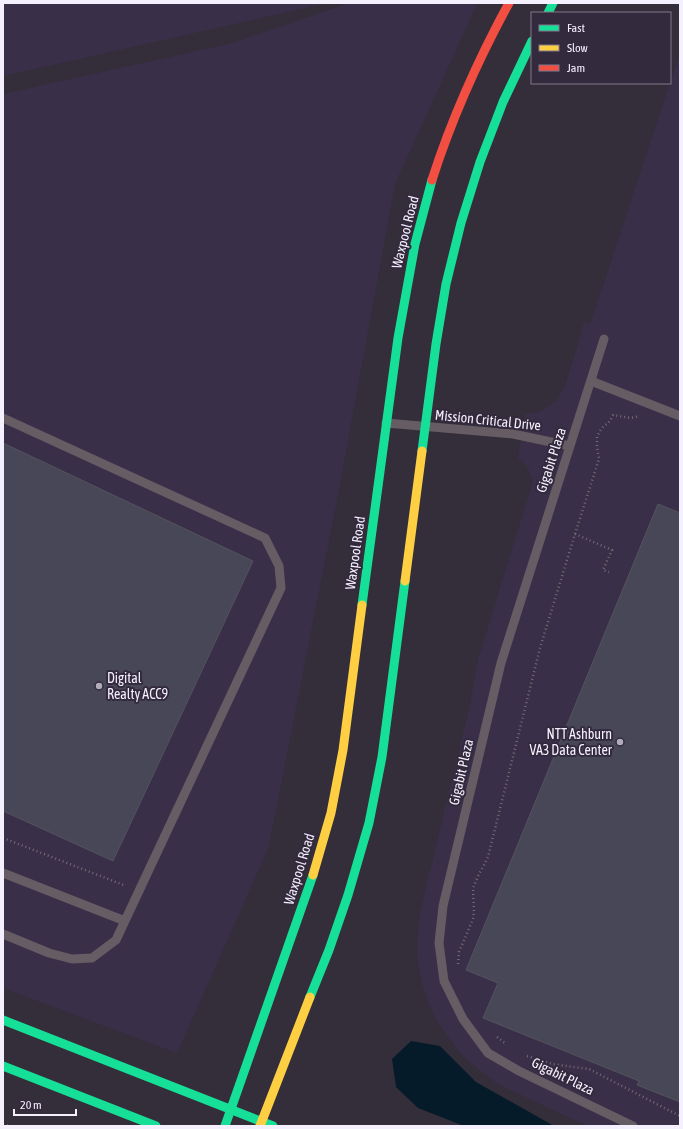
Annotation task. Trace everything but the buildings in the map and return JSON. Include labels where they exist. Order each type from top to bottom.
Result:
[{"type":"main road","name":"Waxpool Road","points":[[225,1126],[232,1110],[311,883],[331,813],[343,750],[398,338],[408,277],[423,212],[443,149],[467,87],[495,28],[509,3]]},
{"type":"main road","points":[[548,12],[553,3]]},
{"type":"main road","points":[[261,1124],[329,950],[348,895],[369,823],[382,756],[436,344],[446,284],[461,223],[480,162],[503,102],[531,43]]},
{"type":"main road","points":[[3,1020],[232,1110],[261,1124],[273,1126]]},
{"type":"main road","points":[[3,1066],[156,1126]]},
{"type":"lane","name":"Gigabit Plaza","points":[[604,339],[501,663],[443,906],[439,943],[444,981],[463,1019],[488,1053],[519,1070],[633,1126]]},
{"type":"lane","points":[[591,381],[680,416]]},
{"type":"lane","points":[[3,418],[265,538],[279,566],[281,588],[116,940],[92,958],[72,959],[50,953],[3,934]]},
{"type":"lane","name":"Mission Critical Drive","points":[[386,423],[513,434],[570,446]]},
{"type":"lane","points":[[3,873],[125,921]]},
{"type":"path","points":[[458,966],[459,952],[473,919],[473,888],[488,857],[540,648],[599,459],[597,436],[602,428],[610,421],[613,415],[631,418],[642,416]]},
{"type":"path","points":[[575,534],[612,550],[603,570],[609,572]]},
{"type":"path","points":[[3,838],[139,891]]},
{"type":"path","points":[[494,1034],[510,1047]]},
{"type":"path","points":[[521,1054],[552,1064],[589,1069],[680,1116]]},
{"type":"path","points":[[3,1124],[9,1126]]},
{"type":"shaded area","points":[[3,3],[328,3],[3,76]]},
{"type":"shaded area","points":[[349,3],[477,4],[395,184],[336,505],[268,849],[177,1053],[3,988],[3,94],[233,43]]},
{"type":"shaded area","points":[[680,53],[680,1126],[587,1126],[498,1084],[460,1053],[436,1019],[427,999],[417,959],[418,934],[420,913],[470,705],[478,660],[533,481],[527,466],[518,457],[525,414],[539,412],[550,405],[557,400],[565,386],[584,322],[590,323],[593,316]]},
{"type":"water","points":[[411,1041],[440,1046],[476,1082],[554,1126],[464,1126],[418,1108],[396,1087],[392,1059]]},
{"type":"traffic: fast","points":[[548,12],[553,3]]},
{"type":"traffic: fast","points":[[422,451],[436,344],[446,284],[461,223],[480,162],[503,102],[531,43]]},
{"type":"traffic: fast","points":[[362,605],[398,338],[415,244],[432,180]]},
{"type":"traffic: fast","points":[[310,997],[329,950],[348,895],[369,823],[382,757],[405,581]]},
{"type":"traffic: fast","points":[[225,1126],[313,875]]},
{"type":"traffic: fast","points":[[3,1020],[273,1126]]},
{"type":"traffic: fast","points":[[3,1066],[156,1126]]},
{"type":"traffic: slow","points":[[405,581],[422,451]]},
{"type":"traffic: slow","points":[[313,875],[331,813],[343,750],[362,605]]},
{"type":"traffic: slow","points":[[260,1126],[310,997]]},
{"type":"traffic: jam","points":[[432,180],[448,134],[466,90],[509,3]]},
{"type":"place","name":"Digital Realty ACC9","points":[[99,686]]},
{"type":"place","name":"NTT Ashburn VA3 Data Center","points":[[620,742]]}]
